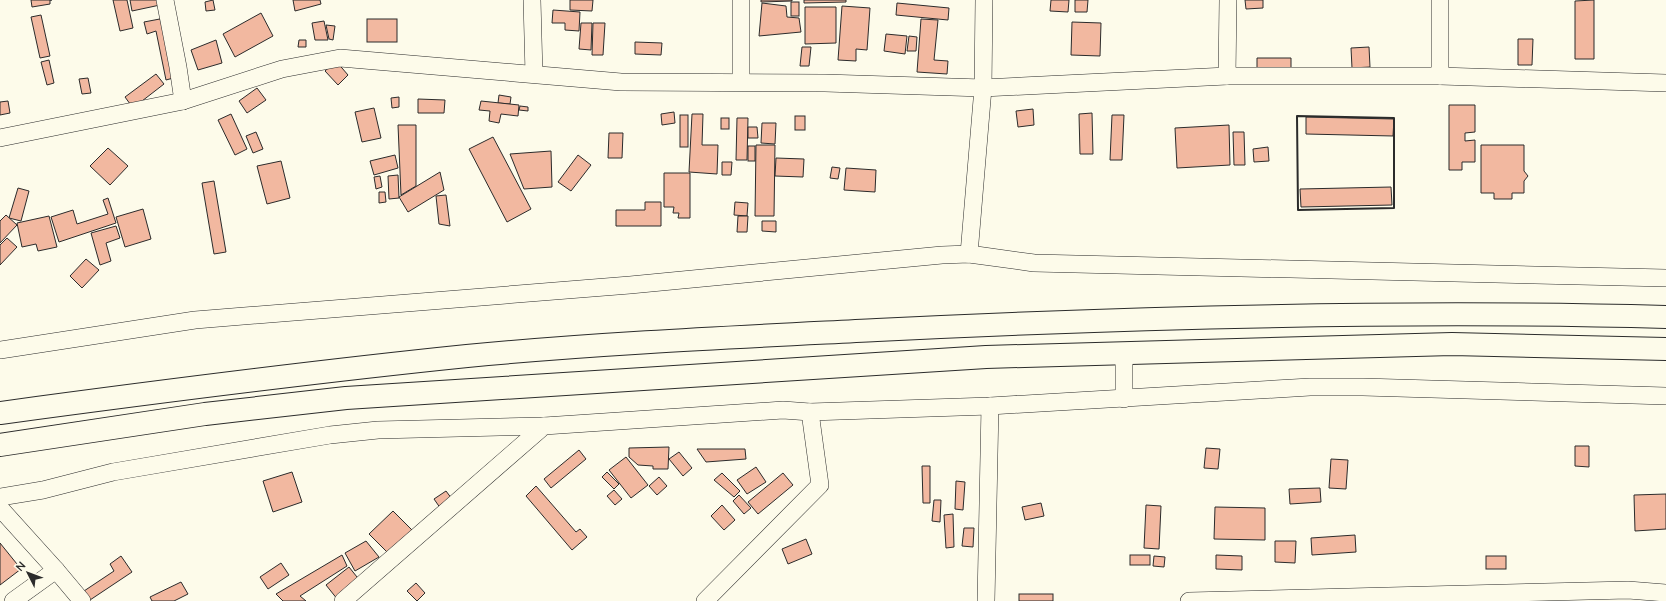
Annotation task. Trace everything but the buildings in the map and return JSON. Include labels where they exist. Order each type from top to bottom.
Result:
[{"type":"main road","points":[[0,413],[222,384],[463,357],[680,340],[1108,319],[1446,314],[1666,317]]},
{"type":"main road","points":[[0,445],[205,414],[346,398],[986,357],[1452,344],[1666,349]]},
{"type":"street","points":[[165,0],[183,101]]},
{"type":"street","points":[[532,0],[534,74]]},
{"type":"street","points":[[741,0],[741,82]]},
{"type":"street","points":[[969,254],[983,88],[984,0]]},
{"type":"street","points":[[1227,76],[1228,0]]},
{"type":"street","points":[[1440,0],[1440,76]]},
{"type":"street","points":[[0,138],[183,101],[282,69],[340,58],[621,82],[741,82],[983,88],[1227,76],[1440,76],[1666,83]]},
{"type":"street","points":[[0,350],[194,320],[630,285],[969,254],[1034,263],[1666,278]]},
{"type":"street","points":[[1124,353],[1124,399]]},
{"type":"street","points":[[0,497],[43,490],[113,472],[330,435],[378,430],[544,426],[783,410],[810,412],[990,406],[1310,387],[1666,396]]},
{"type":"street","points":[[986,601],[990,406]]},
{"type":"street","points":[[705,601],[820,485],[810,412]]},
{"type":"street","points":[[343,601],[544,426]]},
{"type":"street","points":[[0,508],[82,601]]},
{"type":"street","points":[[13,601],[56,570]]},
{"type":"street","points":[[1189,601],[1627,595],[1666,593]]},
{"type":"wall","points":[[1297,116],[1394,118],[1394,208],[1298,210],[1297,116]]}]
